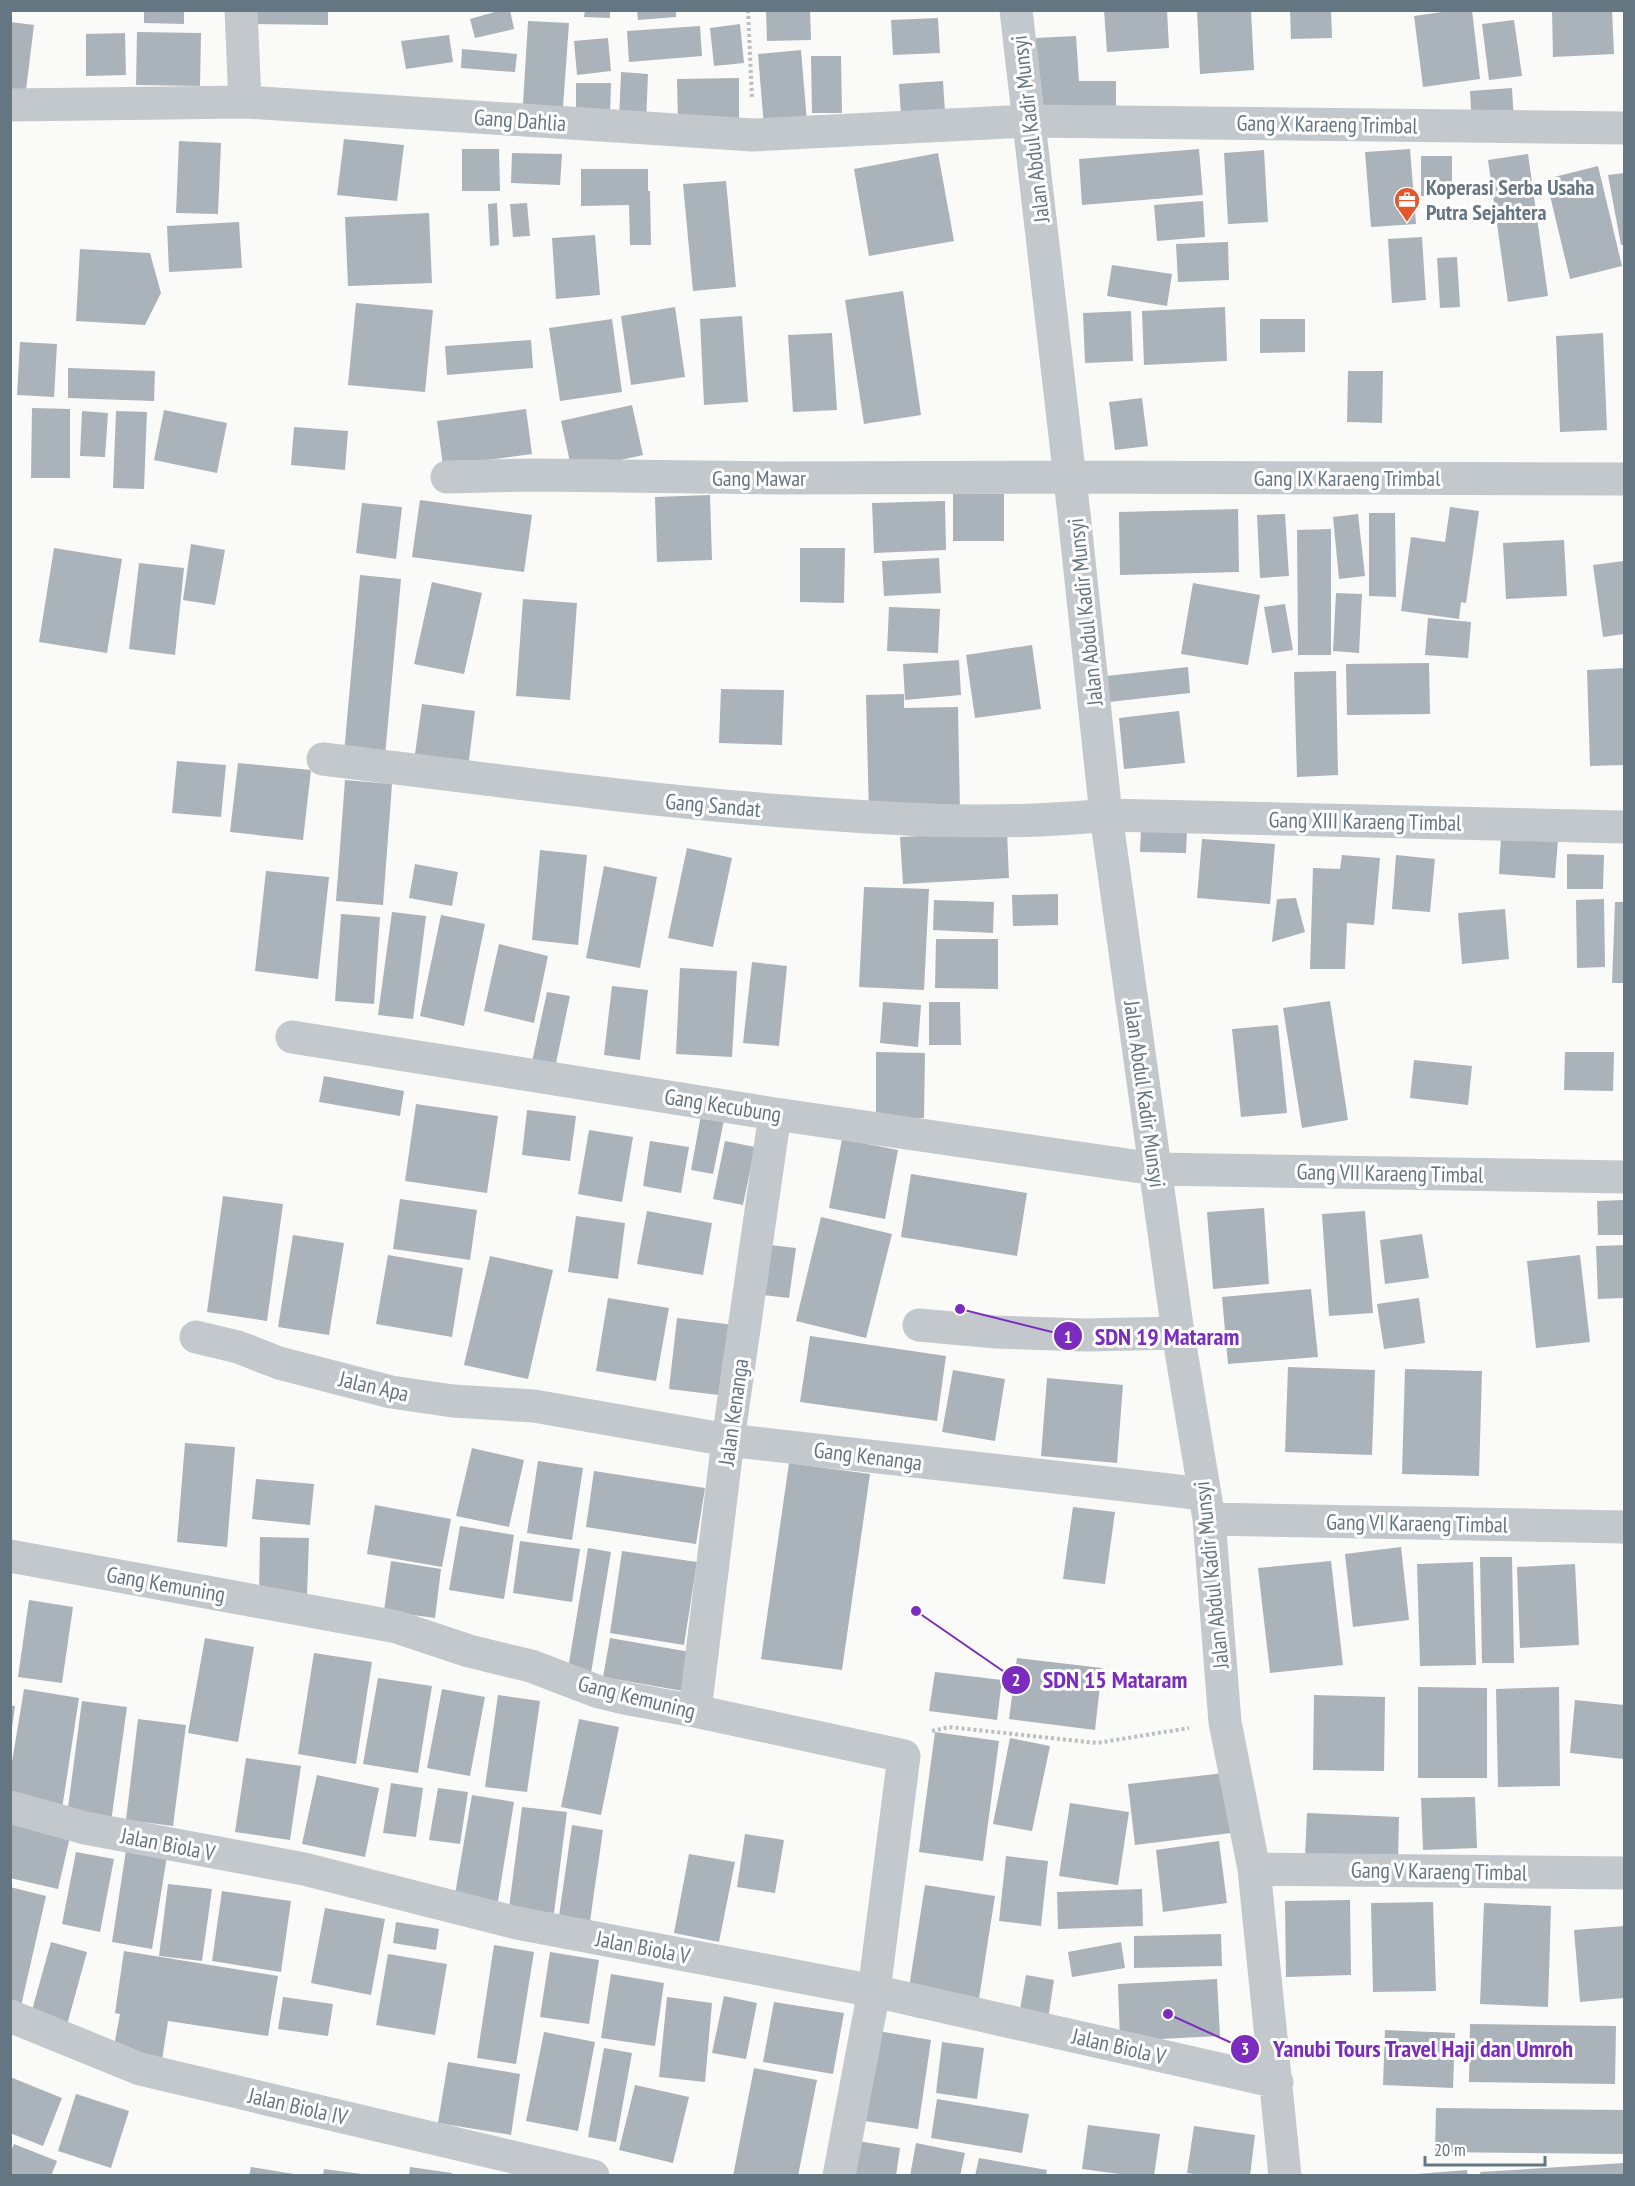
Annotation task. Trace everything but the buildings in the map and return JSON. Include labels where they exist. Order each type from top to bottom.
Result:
[{"type":"street","points":[[241,10],[245,102]]},
{"type":"street","name":"Jalan Abdul Kadir Munsyi","points":[[1016,10],[1106,815],[1178,1333],[1206,1507],[1226,1722],[1254,1869],[1285,2175]]},
{"type":"street","name":"Gang Dahlia","points":[[10,105],[245,102],[753,135],[1029,121]]},
{"type":"street","name":"Gang X Karaeng Trimbal","points":[[1029,121],[1624,128]]},
{"type":"street","name":"Gang Mawar","points":[[447,477],[535,475],[779,478],[1070,477]]},
{"type":"street","name":"Gang IX Karaeng Trimbal","points":[[1070,477],[1624,479]]},
{"type":"street","name":"Gang Sandat","points":[[323,759],[695,804],[908,821],[1053,821],[1106,815]]},
{"type":"street","name":"Gang XIII Karaeng Timbal","points":[[1106,815],[1624,827]]},
{"type":"street","name":"Gang Kecubung","points":[[292,1037],[775,1114],[1155,1169]]},
{"type":"street","name":"Jalan Kenanga","points":[[695,1711],[728,1440],[775,1114]]},
{"type":"street","name":"Gang VII Karaeng Timbal","points":[[1155,1169],[1624,1177]]},
{"type":"street","points":[[919,1325],[996,1332],[1085,1335],[1178,1333]]},
{"type":"street","name":"Jalan Apa","points":[[207,1340],[238,1347],[279,1363],[391,1392],[453,1401],[534,1406]]},
{"type":"street","name":"Gang Kenanga","points":[[534,1406],[728,1440],[1206,1507]]},
{"type":"street","name":"Gang VI Karaeng Timbal","points":[[1206,1507],[1624,1527]]},
{"type":"street","name":"Gang Kemuning","points":[[10,1556],[397,1627],[469,1651],[531,1666],[599,1692],[904,1756]]},
{"type":"street","points":[[839,2175],[874,1991],[904,1756]]},
{"type":"street","name":"Jalan Biola V","points":[[10,1807],[85,1828],[304,1869],[517,1923],[874,1991],[1277,2082]]},
{"type":"street","name":"Gang V Karaeng Timbal","points":[[1254,1869],[1624,1874]]},
{"type":"street","name":"Jalan Biola IV","points":[[10,2016],[140,2069],[593,2175]]},
{"type":"path","points":[[748,10],[753,135]]},
{"type":"path","points":[[904,1756],[927,1734],[943,1728],[1097,1743],[1226,1722]]},
{"type":"place","name":"Koperasi Serba Usaha Putra Sejahtera","points":[[1407,223]]},
{"type":"place","name":"SDN 19 Mataram","points":[[960,1309]]},
{"type":"place","name":"SDN 15 Mataram","points":[[916,1611]]},
{"type":"place","name":"Yanubi Tours Travel Haji dan Umroh","points":[[1168,2014]]}]
